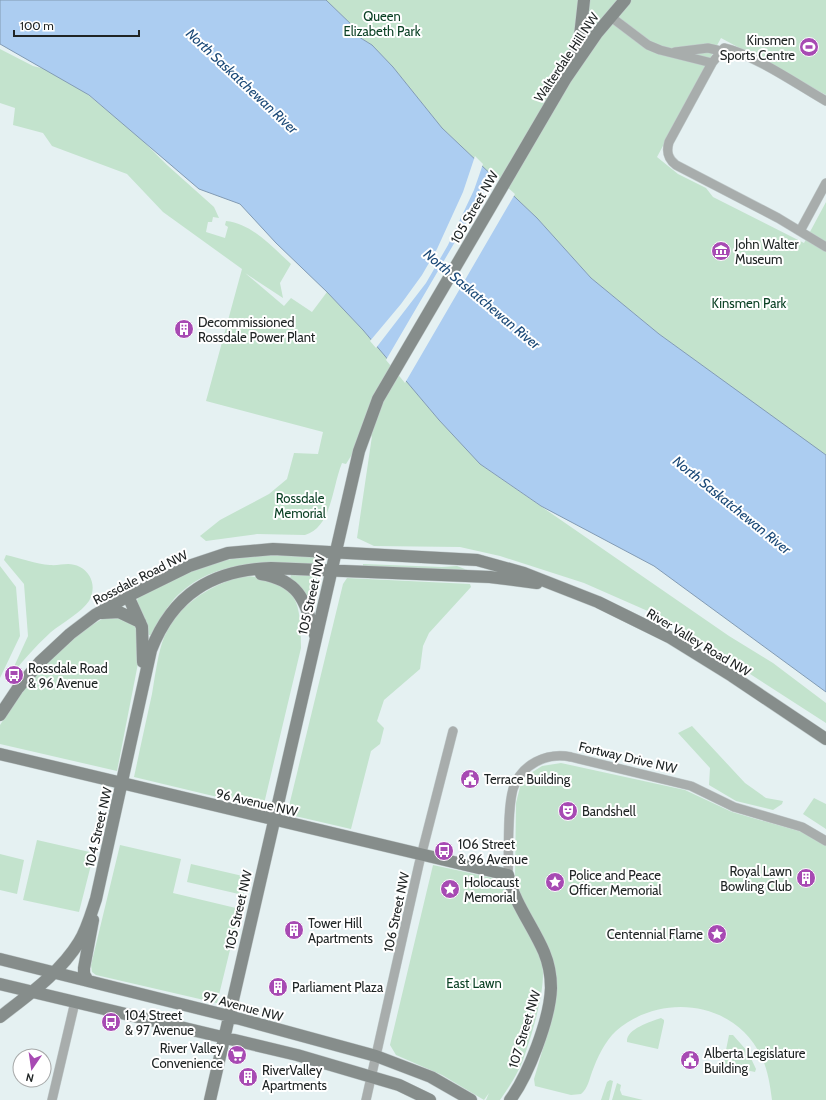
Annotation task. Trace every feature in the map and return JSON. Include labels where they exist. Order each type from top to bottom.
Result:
[{"type":"main road","points":[[566,78],[580,36],[584,0]]},
{"type":"main road","name":"Walterdale Hill NW","points":[[534,132],[589,43],[625,0]]},
{"type":"main road","name":"105 Street NW","points":[[210,1100],[359,451],[378,399],[534,132]]},
{"type":"main road","name":"Rossdale Road NW","points":[[0,716],[18,688],[40,662],[70,634],[95,615],[128,596],[189,566],[228,553],[273,549],[336,552]]},
{"type":"main road","name":"River Valley Road NW","points":[[336,552],[477,560],[524,573],[598,602],[669,637],[826,739]]},
{"type":"main road","points":[[145,677],[154,642],[164,624],[178,605],[203,584],[227,574],[242,570],[271,568],[331,571]]},
{"type":"main road","points":[[242,570],[277,577],[286,581],[295,589],[306,605],[316,638]]},
{"type":"main road","name":"River Valley Road NW","points":[[331,571],[490,577],[550,584]]},
{"type":"main road","points":[[128,596],[140,622],[144,639],[145,677]]},
{"type":"main road","points":[[95,615],[106,612],[120,612],[140,622]]},
{"type":"main road","name":"104 Street NW","points":[[0,1017],[32,992],[53,973],[79,942],[96,899],[145,677]]},
{"type":"main road","name":"96 Avenue NW","points":[[0,754],[273,821],[508,875]]},
{"type":"main road","name":"107 Street NW","points":[[508,875],[514,896],[531,924],[544,953],[551,980],[550,999],[540,1034],[523,1080],[510,1100]]},
{"type":"main road","points":[[88,980],[84,974],[84,968],[92,934],[96,899]]},
{"type":"main road","name":"97 Avenue NW","points":[[0,959],[229,1016],[376,1056],[431,1077],[470,1100]]},
{"type":"main road","points":[[0,984],[224,1036],[372,1076],[399,1085],[430,1100]]},
{"type":"street","points":[[611,17],[648,45],[670,53],[712,63]]},
{"type":"street","points":[[670,53],[700,48],[721,51]]},
{"type":"street","points":[[826,101],[734,50],[724,48],[712,63],[669,142],[667,151],[670,159],[683,169],[800,231],[826,247]]},
{"type":"street","points":[[800,231],[826,183]]},
{"type":"street","name":"106 Street NW","points":[[366,1100],[422,855],[453,730]]},
{"type":"street","name":"Fortway Drive NW","points":[[508,875],[513,788],[520,776],[530,765],[543,758],[557,755],[571,757],[691,786],[734,807],[802,827],[826,841]]},
{"type":"street","points":[[52,1100],[75,1002]]},
{"type":"green space","points":[[326,0],[826,0],[826,95],[721,38],[657,157],[678,174],[706,188],[713,197],[804,243],[826,202],[826,456],[659,334],[591,278],[537,218],[442,128],[393,67],[372,45],[359,37],[355,28]]},
{"type":"green space","name":"Rossdale Memorial","points":[[0,49],[33,66],[49,70],[81,89],[138,136],[167,165],[214,207],[219,218],[213,217],[212,222],[208,222],[206,232],[225,238],[228,227],[225,225],[226,221],[236,223],[262,237],[291,264],[280,283],[283,298],[245,273],[284,306],[291,298],[312,312],[327,292],[363,330],[439,420],[484,467],[729,636],[773,663],[826,703],[826,723],[679,628],[650,612],[584,583],[500,556],[460,547],[374,546],[357,538],[372,436],[356,448],[346,464],[342,463],[326,515],[321,524],[314,531],[305,535],[257,534],[206,541],[200,536],[220,520],[269,494],[287,479],[294,453],[318,454],[323,432],[206,401],[242,269],[163,212],[127,174],[52,146],[43,133],[13,125],[15,108],[0,103]]},
{"type":"green space","points":[[6,555],[45,564],[76,565],[88,574],[93,587],[91,596],[86,605],[51,632],[22,662],[7,682],[28,636],[24,584],[4,560]]},
{"type":"green space","points":[[263,555],[317,557],[316,564],[277,563],[240,566],[205,576],[189,586],[174,599],[151,635],[149,635],[137,601],[138,597],[190,570],[225,560]]},
{"type":"green space","points":[[363,564],[442,567],[457,566],[470,571],[363,566]]},
{"type":"green space","points":[[0,566],[16,587],[20,636],[0,678]]},
{"type":"green space","points":[[291,575],[317,576],[312,604],[310,604],[302,589],[290,578]]},
{"type":"green space","points":[[243,576],[275,581],[285,587],[292,595],[297,605],[300,617],[301,648],[263,808],[134,777],[159,655],[162,643],[168,630],[184,608],[194,599],[218,585]]},
{"type":"green space","points":[[347,578],[470,584],[471,587],[429,633],[423,646],[420,669],[384,700],[377,721],[384,728],[380,744],[371,751],[351,829],[295,816],[290,813],[289,806],[343,584]]},
{"type":"green space","points":[[107,616],[121,616],[137,628],[141,648],[117,771],[0,744],[0,725],[15,702],[44,664],[74,636]]},
{"type":"green space","points":[[692,726],[745,783],[766,798],[783,801],[782,804],[773,810],[736,801],[709,785],[710,768],[678,733]]},
{"type":"green space","points":[[561,763],[685,790],[732,812],[802,832],[826,845],[826,1100],[772,1100],[765,1067],[761,1056],[749,1038],[734,1023],[716,1014],[696,1008],[675,1007],[654,1011],[634,1019],[616,1031],[602,1050],[587,1087],[581,1094],[571,1095],[535,1086],[534,1079],[549,1028],[556,995],[515,878],[516,803],[521,783],[531,773],[542,766]]},
{"type":"green space","points":[[814,798],[826,804],[826,829],[803,814]]},
{"type":"green space","points":[[37,840],[94,853],[79,912],[23,900]]},
{"type":"green space","points":[[120,845],[181,859],[173,893],[240,909],[217,1003],[96,975],[92,972],[91,965]]},
{"type":"green space","points":[[0,854],[24,860],[17,894],[0,890]]},
{"type":"green space","points":[[191,864],[247,877],[243,895],[187,882]]},
{"type":"green space","name":"East Lawn","points":[[433,865],[493,878],[500,882],[528,930],[541,960],[543,981],[538,1010],[530,1038],[518,1071],[500,1100],[486,1100],[489,1093],[484,1100],[442,1075],[396,1055],[390,1045]]},
{"type":"green space","points":[[661,1018],[664,1022],[658,1049],[627,1042],[630,1033],[634,1030]]},
{"type":"green space","points":[[729,1035],[733,1035],[748,1052],[756,1069],[755,1072],[723,1065]]},
{"type":"green space","points":[[610,1080],[613,1081],[609,1100],[601,1100],[607,1082]]},
{"type":"green space","points":[[617,1083],[621,1085],[620,1090],[622,1095],[643,1100],[612,1100]]},
{"type":"water","name":"North Saskatchewan River","points":[[0,0],[326,0],[355,28],[359,37],[372,45],[393,67],[442,128],[537,218],[591,278],[659,334],[826,455],[826,692],[654,566],[541,506],[480,464],[439,420],[363,330],[327,292],[276,243],[240,204],[199,189],[89,95],[0,44]]},
{"type":"pier","points":[[475,156],[483,164],[474,190],[448,245],[426,283],[376,348],[370,341],[401,304],[422,275],[437,249],[463,192]]},
{"type":"pier","points":[[494,175],[515,194],[405,383],[386,360]]},
{"type":"place","name":"Kinsmen Sports Centre","points":[[809,47]]},
{"type":"place","name":"John Walter Museum","points":[[721,251]]},
{"type":"place","name":"Decommissioned Rossdale Power Plant","points":[[184,329]]},
{"type":"place","name":"Rossdale Road & 96 Avenue","points":[[14,675]]},
{"type":"place","name":"Terrace Building","points":[[470,779]]},
{"type":"place","name":"Bandshell","points":[[568,811]]},
{"type":"place","name":"106 Street & 96 Avenue","points":[[444,851]]},
{"type":"place","name":"Royal Lawn Bowling Club","points":[[806,878]]},
{"type":"place","name":"Police and Peace Officer Memorial","points":[[555,882]]},
{"type":"place","name":"Holocaust Memorial","points":[[450,889]]},
{"type":"place","name":"Tower Hill Apartments","points":[[294,930]]},
{"type":"place","name":"Centennial Flame","points":[[717,934]]},
{"type":"place","name":"Parliament Plaza","points":[[278,987]]},
{"type":"place","name":"104 Street & 97 Avenue","points":[[111,1022]]},
{"type":"place","name":"River Valley Convenience","points":[[237,1055]]},
{"type":"place","name":"Alberta Legislature Building","points":[[690,1060]]},
{"type":"place","name":"RiverValley Apartments","points":[[248,1077]]},
{"type":"park label","name":"Queen Elizabeth Park","points":[[382,24]]},
{"type":"park label","name":"Kinsmen Park","points":[[749,303]]}]
